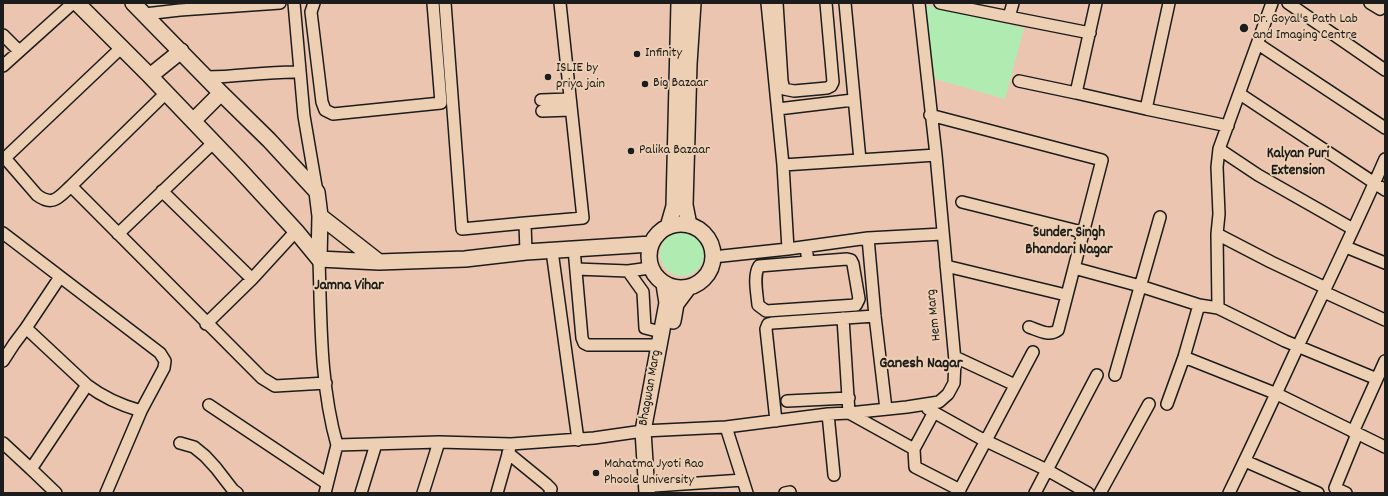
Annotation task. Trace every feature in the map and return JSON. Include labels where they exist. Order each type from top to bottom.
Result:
[{"type":"street","points":[[3,66],[73,3]]},
{"type":"street","points":[[77,3],[122,47],[213,142],[296,231],[319,259],[378,262],[465,259],[526,252],[651,244]]},
{"type":"street","points":[[133,3],[269,140],[317,192]]},
{"type":"street","points":[[145,14],[280,3]]},
{"type":"street","points":[[209,406],[326,488],[337,445],[331,424],[322,354],[319,259],[320,216],[304,116],[294,3]]},
{"type":"street","points":[[314,3],[311,12],[322,102],[325,110],[333,114],[442,103],[432,3]]},
{"type":"street","points":[[445,3],[462,229],[583,218],[560,3]]},
{"type":"street","points":[[668,227],[674,206],[679,3]]},
{"type":"street","points":[[689,225],[685,204],[689,64],[693,3]]},
{"type":"street","points":[[767,3],[783,165],[788,250]]},
{"type":"street","points":[[777,3],[782,82],[784,89],[794,91],[827,88],[831,86],[833,82],[826,3]]},
{"type":"street","points":[[845,3],[853,100],[860,160]]},
{"type":"street","name":"Hem Marg","points":[[337,445],[439,442],[510,449],[647,430],[726,427],[939,402],[948,394],[954,383],[955,357],[942,234],[936,155],[930,115],[919,3]]},
{"type":"street","points":[[940,3],[1090,33]]},
{"type":"street","points":[[1009,17],[1013,3]]},
{"type":"street","points":[[1076,93],[1096,3]]},
{"type":"street","points":[[1146,109],[1169,3]]},
{"type":"street","points":[[1288,3],[1385,70]]},
{"type":"street","points":[[1370,3],[1380,9],[1385,4]]},
{"type":"street","points":[[1218,308],[1217,234],[1220,214],[1217,167],[1219,149],[1258,44],[1269,4]]},
{"type":"street","points":[[3,35],[18,51]]},
{"type":"street","points":[[1258,44],[1385,128]]},
{"type":"street","points":[[122,47],[4,158],[37,195],[48,201],[56,200],[166,93]]},
{"type":"street","points":[[150,76],[181,51]]},
{"type":"street","points":[[206,77],[223,77],[241,74],[287,71],[300,72]]},
{"type":"street","points":[[1019,81],[1228,126]]},
{"type":"street","points":[[193,121],[221,93]]},
{"type":"street","points":[[1240,94],[1385,190]]},
{"type":"street","points":[[778,109],[853,100]]},
{"type":"street","points":[[542,105],[571,104]]},
{"type":"street","points":[[930,115],[1102,160],[1082,232],[1058,330],[1050,334],[1029,327]]},
{"type":"street","points":[[118,234],[213,142]]},
{"type":"street","points":[[1219,149],[1258,175],[1354,229]]},
{"type":"street","points":[[783,165],[936,155]]},
{"type":"street","points":[[1229,493],[1346,247],[1385,159]]},
{"type":"street","points":[[71,186],[206,324],[262,378],[275,386],[326,383]]},
{"type":"street","points":[[162,191],[252,279]]},
{"type":"street","points":[[962,202],[1082,232]]},
{"type":"street","points":[[320,216],[378,262]]},
{"type":"street","points":[[1115,375],[1160,217]]},
{"type":"street","points":[[525,223],[526,252]]},
{"type":"street","points":[[678,224],[689,225],[700,230],[710,242],[713,249],[710,271],[699,283],[688,288],[674,288],[664,284],[658,280],[650,268],[648,256],[651,244],[657,234],[668,227],[678,224]]},
{"type":"street","points":[[206,324],[252,279],[296,231]]},
{"type":"street","points":[[3,233],[160,353],[165,361],[164,368],[141,411],[106,493]]},
{"type":"street","points":[[713,257],[788,250],[868,238],[942,234]]},
{"type":"street","points":[[1217,234],[1385,320]]},
{"type":"street","points":[[868,238],[875,316],[886,409]]},
{"type":"street","points":[[806,247],[808,262]]},
{"type":"street","points":[[1346,247],[1385,263]]},
{"type":"street","points":[[574,249],[582,338],[584,343],[588,345],[640,345],[660,338]]},
{"type":"street","points":[[552,251],[578,440]]},
{"type":"street","points":[[851,260],[859,298],[856,305],[766,311],[758,305],[756,278],[757,269],[759,266],[808,262],[851,260]]},
{"type":"street","points":[[946,266],[1066,295]]},
{"type":"street","points":[[576,269],[628,271],[650,268]]},
{"type":"street","points":[[1074,268],[1140,286],[1199,305],[1218,308],[1298,346],[1377,379]]},
{"type":"street","points":[[628,271],[643,292],[645,328],[640,345]]},
{"type":"street","points":[[3,361],[60,277]]},
{"type":"street","name":"Bhagwan Marg","points":[[652,491],[647,430],[660,338],[667,303],[664,284]]},
{"type":"street","name":"Bhagwan Marg","points":[[647,430],[676,304],[688,288]]},
{"type":"street","points":[[1167,404],[1184,357],[1199,305]]},
{"type":"street","points":[[776,421],[766,329],[768,324],[875,316]]},
{"type":"street","points":[[843,318],[850,413],[914,449]]},
{"type":"street","points":[[26,328],[97,393],[120,405],[141,411]]},
{"type":"street","points":[[645,328],[660,338]]},
{"type":"street","points":[[934,412],[914,449],[915,467],[959,492],[1032,352]]},
{"type":"street","points":[[955,357],[1015,385]]},
{"type":"street","points":[[1184,357],[1276,394],[1385,447]]},
{"type":"street","points":[[1346,493],[1334,490],[1355,433],[1385,361]]},
{"type":"street","points":[[1035,493],[1097,375]]},
{"type":"street","points":[[31,469],[87,385]]},
{"type":"street","points":[[786,401],[849,398]]},
{"type":"street","points":[[1100,493],[1149,404]]},
{"type":"street","points":[[921,405],[985,441],[1047,470],[1088,493]]},
{"type":"street","points":[[828,414],[834,475]]},
{"type":"street","points":[[726,427],[747,493]]},
{"type":"street","points":[[423,493],[439,442]]},
{"type":"street","points":[[3,443],[56,493]]},
{"type":"street","points":[[180,443],[194,447],[205,456],[237,493]]},
{"type":"street","points":[[361,493],[376,444]]},
{"type":"street","points":[[496,493],[510,449],[550,487],[550,493]]},
{"type":"street","points":[[1244,461],[1318,493]]},
{"type":"street","points":[[652,491],[743,480]]},
{"type":"green space","points":[[925,5],[1024,28],[1005,99],[935,79]]},
{"type":"green space","points":[[682,232],[694,236],[700,242],[704,254],[700,266],[694,272],[682,276],[670,272],[664,266],[660,254],[664,242],[670,236]]},
{"type":"place","name":"Dr. Goyal's Path Lab and Imaging Centre","points":[[1244,28]]},
{"type":"place","name":"Infinity","points":[[637,54]]},
{"type":"place","name":"ISLIE by priya jain","points":[[548,77]]},
{"type":"place","name":"Big Bazaar","points":[[645,84]]},
{"type":"place","name":"Palika Bazaar","points":[[631,151]]},
{"type":"place","name":"Mahatma Jyoti Rao Phoole University","points":[[596,473]]},
{"type":"district","name":"Kalyan Puri Extension","points":[[1298,164]]},
{"type":"district","name":"Sunder Singh Bhandari Nagar","points":[[1069,242]]},
{"type":"district","name":"Jamna Vihar","points":[[349,287]]},
{"type":"district","name":"Ganesh Nagar","points":[[921,365]]}]
